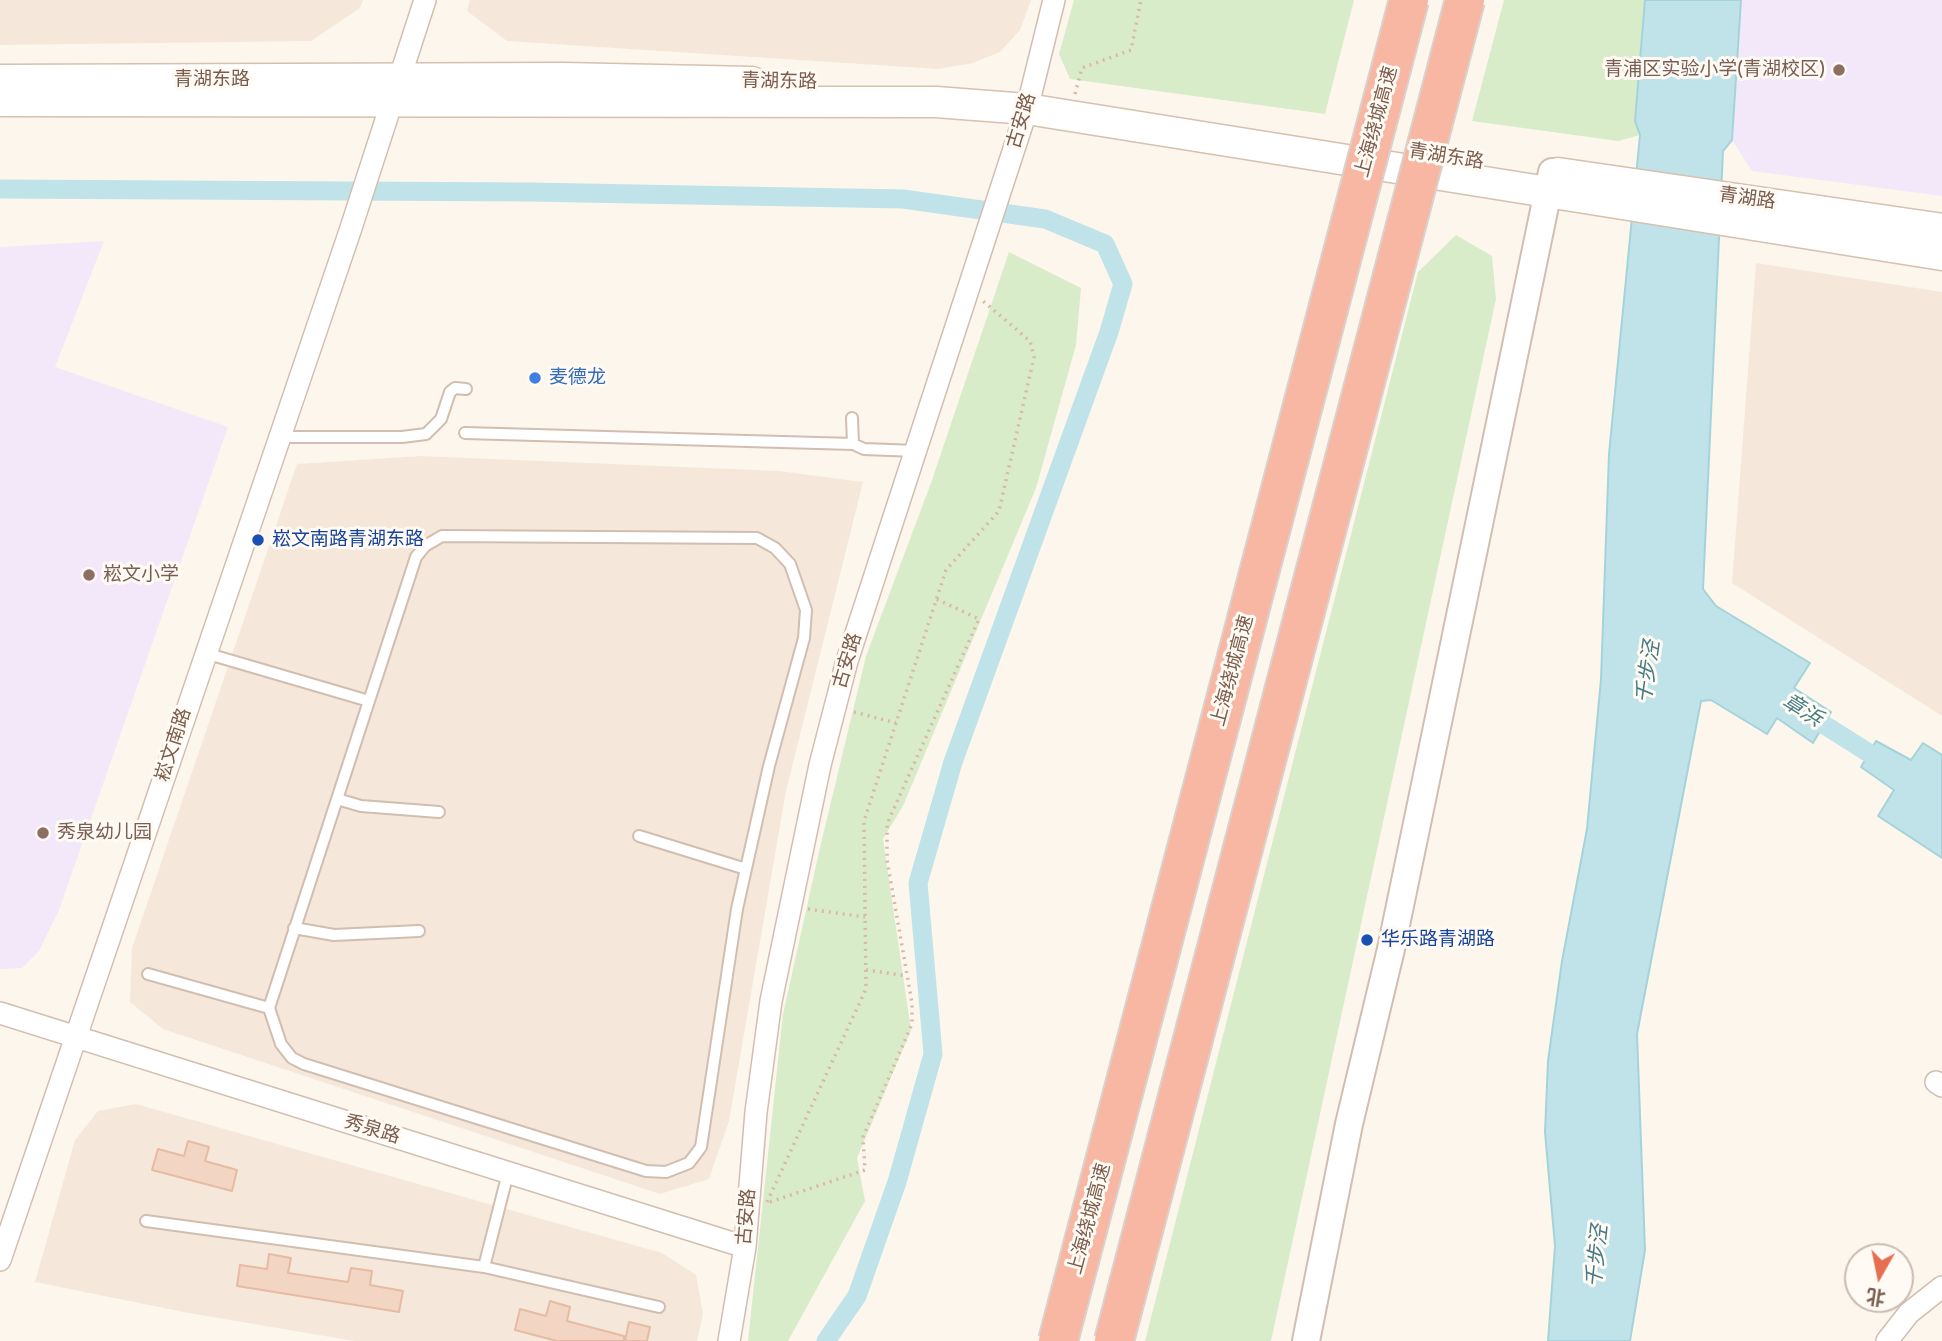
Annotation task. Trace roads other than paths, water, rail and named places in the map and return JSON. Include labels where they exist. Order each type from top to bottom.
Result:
[{"type":"highway","name":"上海绕城高速","points":[[1058,1341],[1409,0]]},
{"type":"highway","points":[[1114,1341],[1465,0]]},
{"type":"main road","name":"青湖东路","points":[[0,80],[936,102],[1029,101],[1075,97],[1550,182]]},
{"type":"main road","name":"青湖东路","points":[[0,101],[395,91]]},
{"type":"main road","name":"青湖东路","points":[[1029,101],[1550,182]]},
{"type":"main road","name":"青湖路","points":[[1550,182],[1642,184],[1726,208],[1942,255]]},
{"type":"main road","points":[[1550,182],[1612,202],[1726,208]]},
{"type":"main road","name":"青湖路","points":[[1726,208],[1942,229]]},
{"type":"street","name":"崧文南路","points":[[0,1260],[350,231],[425,0]]},
{"type":"street","name":"古安路","points":[[729,1341],[745,1247],[759,1203],[771,1001],[789,906],[835,707],[1029,101],[1054,0]]},
{"type":"street","points":[[1306,1341],[1349,1124],[1391,949],[1550,182]]},
{"type":"street","name":"秀泉路","points":[[0,1013],[745,1247]]},
{"type":"street","points":[[1886,1341],[1909,1313],[1942,1287]]},
{"type":"lane","points":[[278,437],[402,437],[426,434],[441,419],[450,392],[455,388],[466,389]]},
{"type":"lane","points":[[852,418],[853,444]]},
{"type":"lane","points":[[465,433],[853,444],[864,449],[916,451]]},
{"type":"lane","points":[[442,536],[757,538],[775,548],[790,564],[806,610],[797,671],[769,766],[746,869],[727,968],[701,1147],[689,1163],[666,1172],[646,1171],[292,1058],[281,1044],[269,1008],[337,799],[416,557],[425,546],[442,536]]},
{"type":"lane","points":[[205,653],[369,701]]},
{"type":"lane","points":[[337,799],[361,806],[439,812]]},
{"type":"lane","points":[[639,836],[746,869]]},
{"type":"lane","points":[[295,928],[334,935],[419,931]]},
{"type":"lane","points":[[148,974],[269,1008]]},
{"type":"lane","points":[[484,1268],[508,1173]]},
{"type":"lane","points":[[146,1220],[484,1268],[659,1307]]},
{"type":"water","name":"千步泾","points":[[1645,0],[1741,0],[1732,140],[1723,151],[1703,589],[1716,606],[1810,663],[1794,688],[1831,712],[1813,743],[1777,718],[1767,734],[1711,700],[1701,701],[1637,1034],[1645,1250],[1630,1341],[1548,1341],[1555,1246],[1545,1132],[1548,1061],[1562,961],[1587,829],[1601,679],[1609,454],[1640,135],[1635,121]]},
{"type":"water","points":[[1876,741],[1911,760],[1923,743],[1942,755],[1942,858],[1878,816],[1894,790],[1861,767]]},
{"type":"waterway","points":[[0,189],[529,192],[903,199],[1045,219],[1105,244],[1123,284],[1109,332],[953,762],[918,883],[933,1054],[897,1182],[857,1296],[826,1341]]},
{"type":"waterway","name":"章浜","points":[[1804,712],[1891,767]]},
{"type":"place","name":"青浦区实验小学(青湖校区)","points":[[1839,70]]},
{"type":"place","name":"麦德龙","points":[[535,378]]},
{"type":"place","name":"崧文南路青湖东路","points":[[258,540]]},
{"type":"place","name":"崧文小学","points":[[89,575]]},
{"type":"place","name":"秀泉幼儿园","points":[[43,833]]},
{"type":"place","name":"华乐路青湖路","points":[[1367,940]]}]
